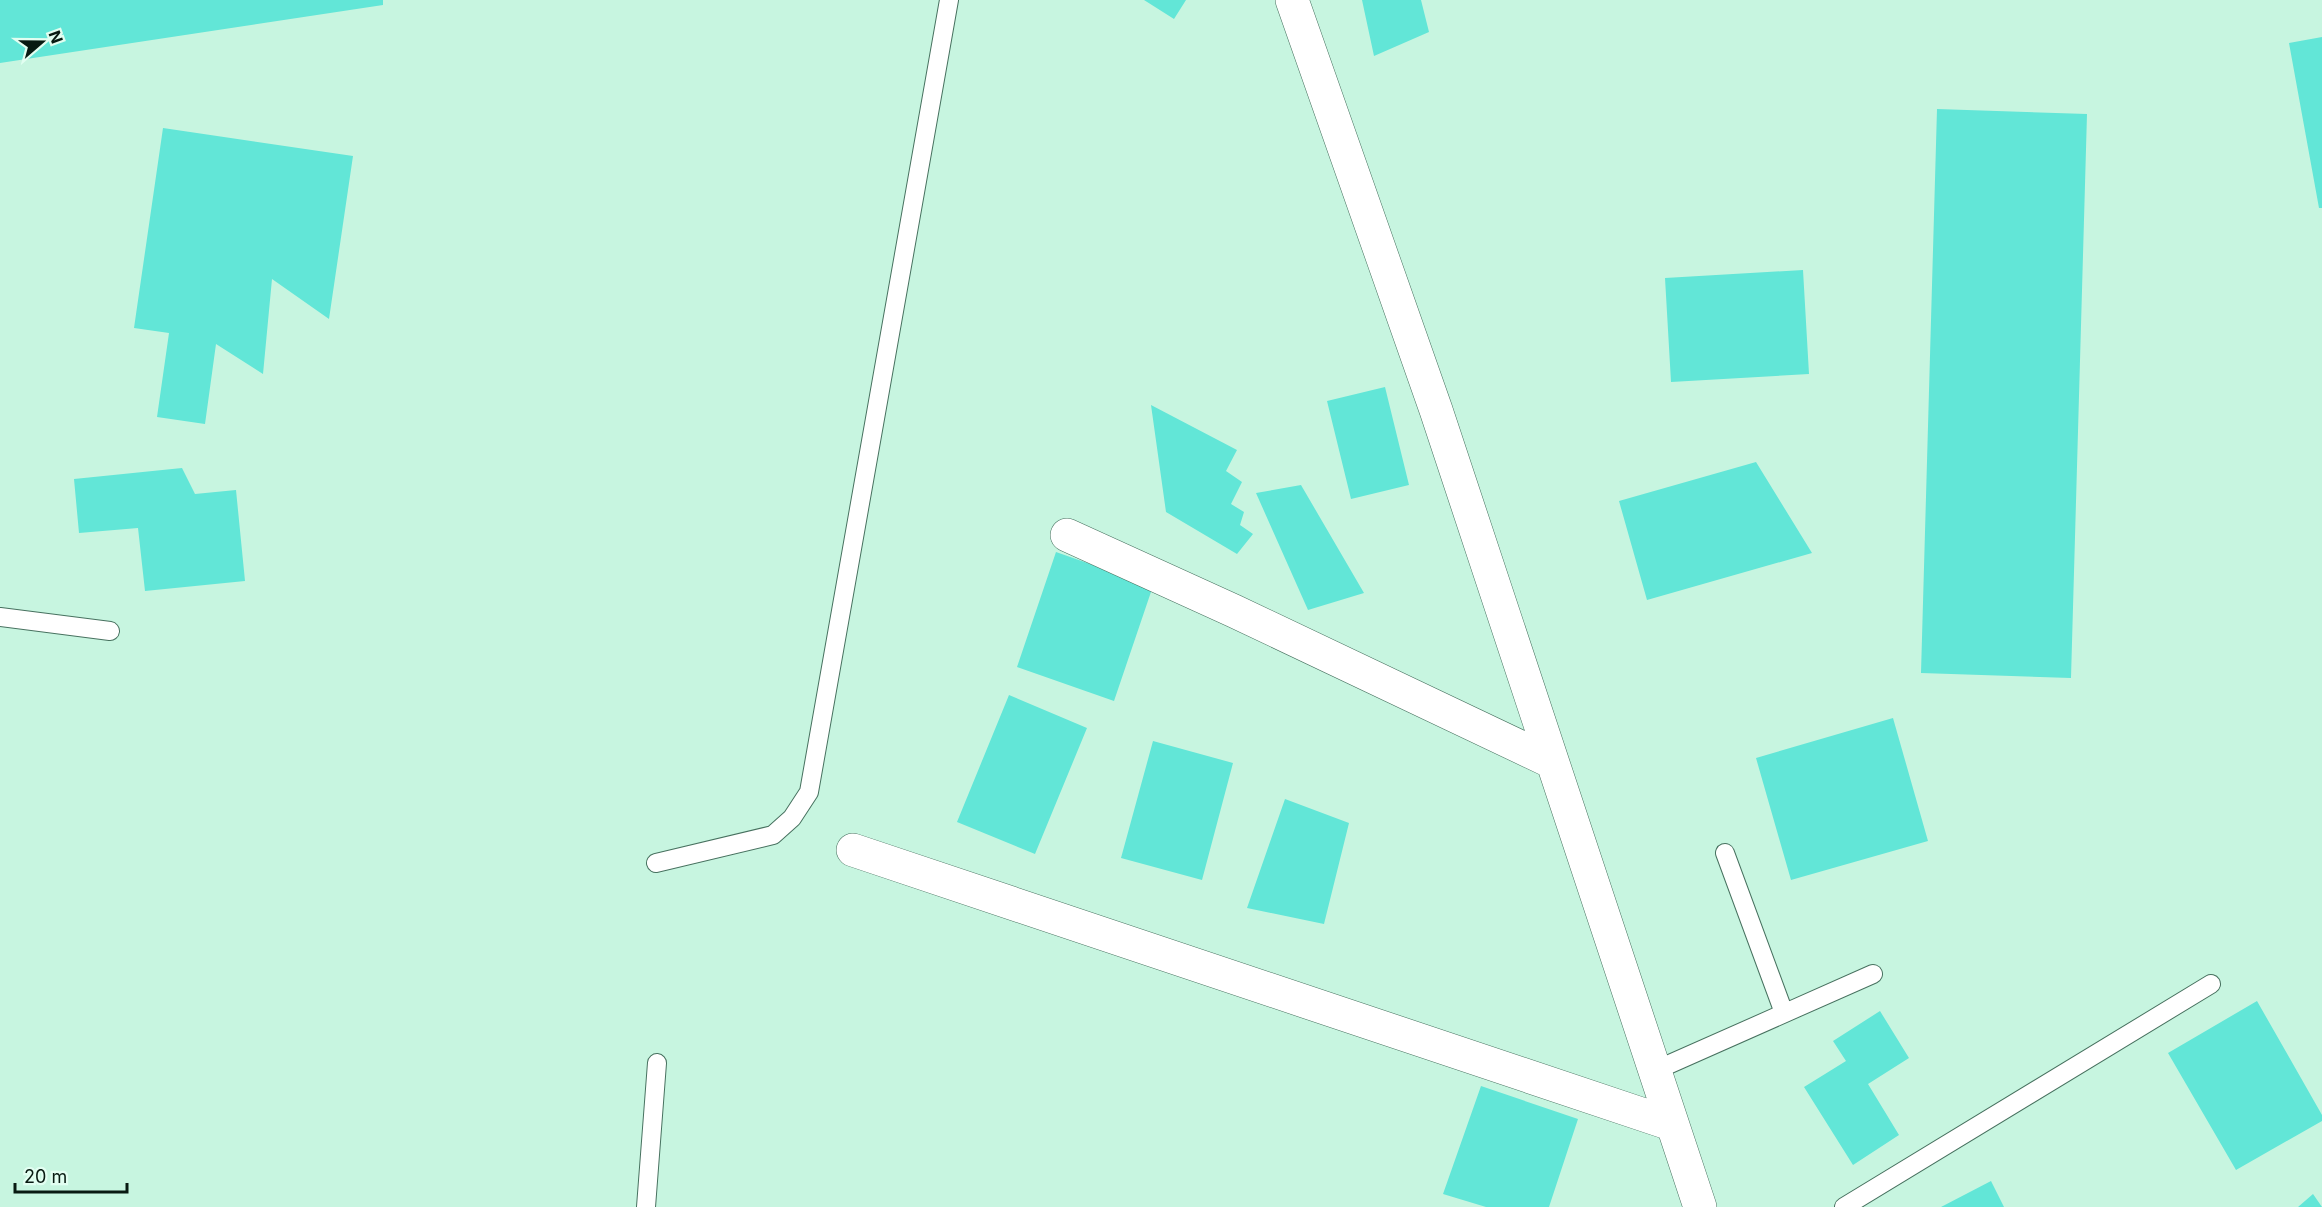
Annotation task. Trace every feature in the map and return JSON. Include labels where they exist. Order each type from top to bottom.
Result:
[{"type":"street","points":[[1292,0],[1436,410],[1700,1207]]},
{"type":"street","points":[[1067,535],[1234,611],[1552,762]]},
{"type":"street","points":[[853,850],[1671,1124]]},
{"type":"lane","points":[[656,863],[772,834],[792,818],[809,792],[949,0]]},
{"type":"lane","points":[[0,617],[110,631]]},
{"type":"lane","points":[[1725,853],[1784,1013]]},
{"type":"lane","points":[[1654,1071],[1873,974]]},
{"type":"lane","points":[[1844,1207],[2211,984]]},
{"type":"lane","points":[[646,1207],[657,1063]]},
{"type":"building","points":[[0,0],[383,0],[383,5],[0,63]]},
{"type":"building","points":[[1144,0],[1186,0],[1174,19]]},
{"type":"building","points":[[1362,0],[1421,0],[1429,32],[1374,56]]},
{"type":"building","points":[[2322,37],[2322,208],[2319,208],[2289,43]]},
{"type":"building","points":[[1937,109],[2087,114],[2071,678],[1921,673]]},
{"type":"building","points":[[163,128],[353,156],[329,319],[272,279],[263,374],[216,344],[205,424],[157,417],[169,333],[134,328]]},
{"type":"building","points":[[1803,270],[1809,374],[1671,382],[1665,278]]},
{"type":"building","points":[[1385,387],[1409,485],[1351,499],[1327,401]]},
{"type":"building","points":[[1151,405],[1237,450],[1226,471],[1242,482],[1231,504],[1244,512],[1240,525],[1253,534],[1237,554],[1166,512]]},
{"type":"building","points":[[1756,462],[1812,553],[1647,600],[1619,501]]},
{"type":"building","points":[[182,468],[195,494],[236,490],[245,581],[145,591],[138,528],[79,533],[74,479]]},
{"type":"building","points":[[1301,485],[1364,593],[1308,610],[1256,493]]},
{"type":"building","points":[[1056,552],[1153,586],[1114,701],[1017,667]]},
{"type":"building","points":[[1009,695],[1087,728],[1035,854],[957,822]]},
{"type":"building","points":[[1893,718],[1928,841],[1791,880],[1756,758]]},
{"type":"building","points":[[1153,741],[1233,763],[1202,880],[1121,858]]},
{"type":"building","points":[[1285,799],[1349,823],[1324,924],[1247,908]]},
{"type":"building","points":[[2257,1001],[2322,1115],[2322,1121],[2236,1170],[2168,1053]]},
{"type":"building","points":[[1880,1011],[1909,1058],[1868,1084],[1899,1135],[1853,1165],[1804,1087],[1846,1061],[1833,1041]]},
{"type":"building","points":[[1481,1086],[1578,1119],[1549,1207],[1486,1207],[1443,1194]]},
{"type":"building","points":[[1991,1181],[2004,1207],[1941,1207]]},
{"type":"building","points":[[2313,1194],[2322,1207],[2298,1207]]}]
